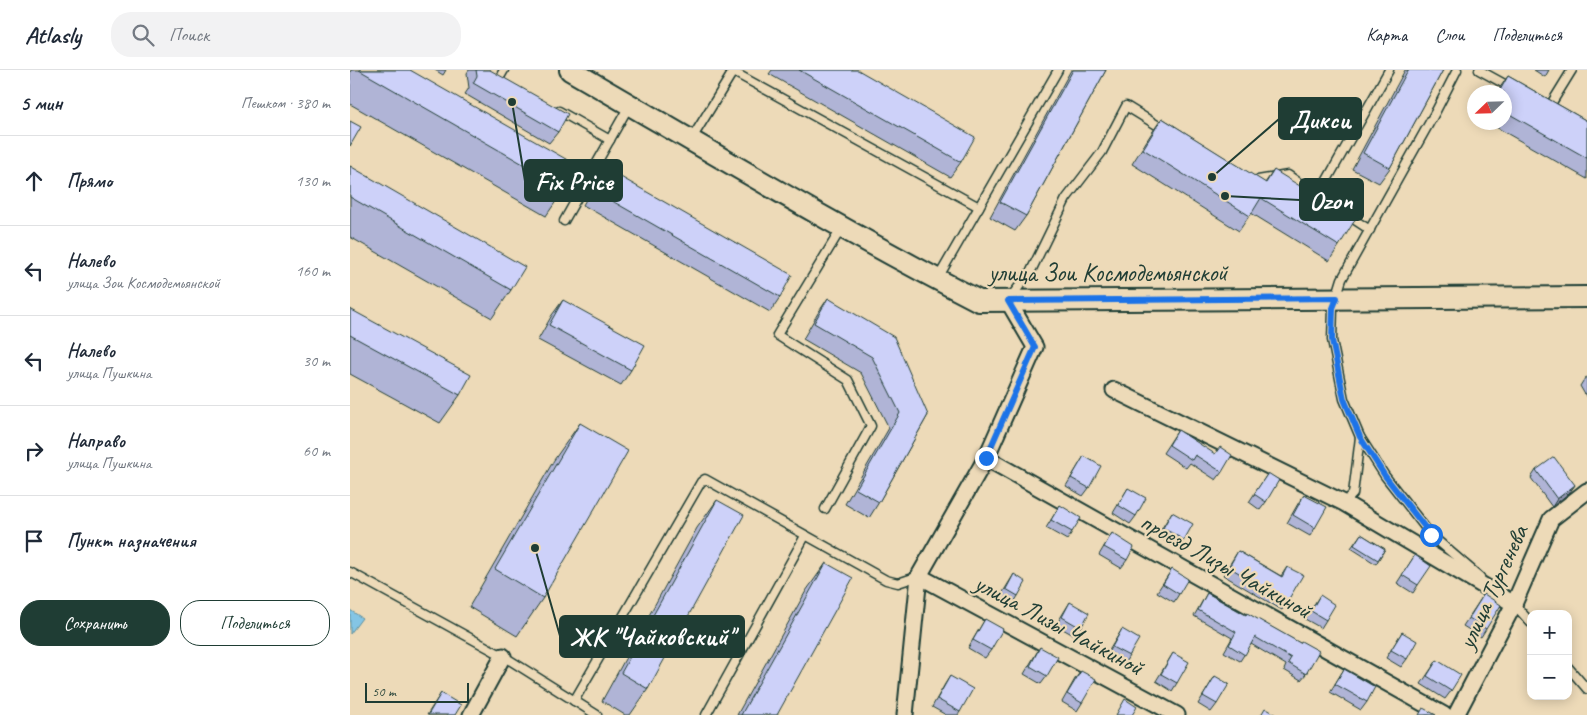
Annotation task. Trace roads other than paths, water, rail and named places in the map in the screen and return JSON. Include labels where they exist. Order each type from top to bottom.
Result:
[{"type":"street","name":"улица Зои Космодемьянской","points":[[570,70],[842,227],[979,301],[1587,296]]},
{"type":"street","points":[[905,715],[919,576],[986,458],[1035,347],[1008,301]]},
{"type":"street","points":[[1114,390],[1344,503],[1514,604]]},
{"type":"street","name":"проезд Лизы Чайкиной","points":[[986,458],[1444,715]]},
{"type":"street","name":"улица Тургенева","points":[[1456,715],[1514,604],[1551,519],[1587,491]]},
{"type":"street","name":"улица Лизы Чайкиной","points":[[919,576],[1177,715]]},
{"type":"street","points":[[471,715],[504,656]]},
{"type":"lane","points":[[937,280],[1058,70]]},
{"type":"lane","points":[[1318,196],[1389,70]]},
{"type":"lane","points":[[1456,70],[1436,111],[1342,279],[1333,308],[1332,340],[1344,399],[1360,437],[1385,476],[1431,535],[1514,604],[1527,619]]},
{"type":"lane","points":[[1479,70],[1513,89]]},
{"type":"lane","points":[[1539,104],[1548,109],[1572,70]]},
{"type":"lane","points":[[691,140],[732,71],[979,207]]},
{"type":"lane","points":[[499,74],[508,82]]},
{"type":"lane","points":[[564,222],[630,105]]},
{"type":"lane","points":[[551,106],[610,140]]},
{"type":"lane","points":[[1008,301],[1031,271],[1066,199],[1102,152],[1126,106],[1176,136]]},
{"type":"lane","points":[[1242,177],[1250,182],[1288,175],[1370,230]]},
{"type":"lane","points":[[825,508],[871,426],[848,380],[777,335],[842,227]]},
{"type":"lane","points":[[1344,503],[1352,494],[1360,437]]},
{"type":"lane","points":[[574,700],[701,482],[706,480],[886,580],[898,583],[919,576]]},
{"type":"lane","points":[[706,715],[805,536]]},
{"type":"lane","points":[[350,572],[504,656],[597,715]]},
{"type":"lane","points":[[1572,672],[1587,689]]},
{"type":"water","points":[[350,610],[362,618],[350,634]]},
{"type":"place","name":"Fix Price","points":[[512,102]]},
{"type":"place","name":"Дикси","points":[[1212,177]]},
{"type":"place","name":"Ozon","points":[[1225,196]]},
{"type":"place","name":"ЖК \"Чайковский\"","points":[[535,548]]}]
